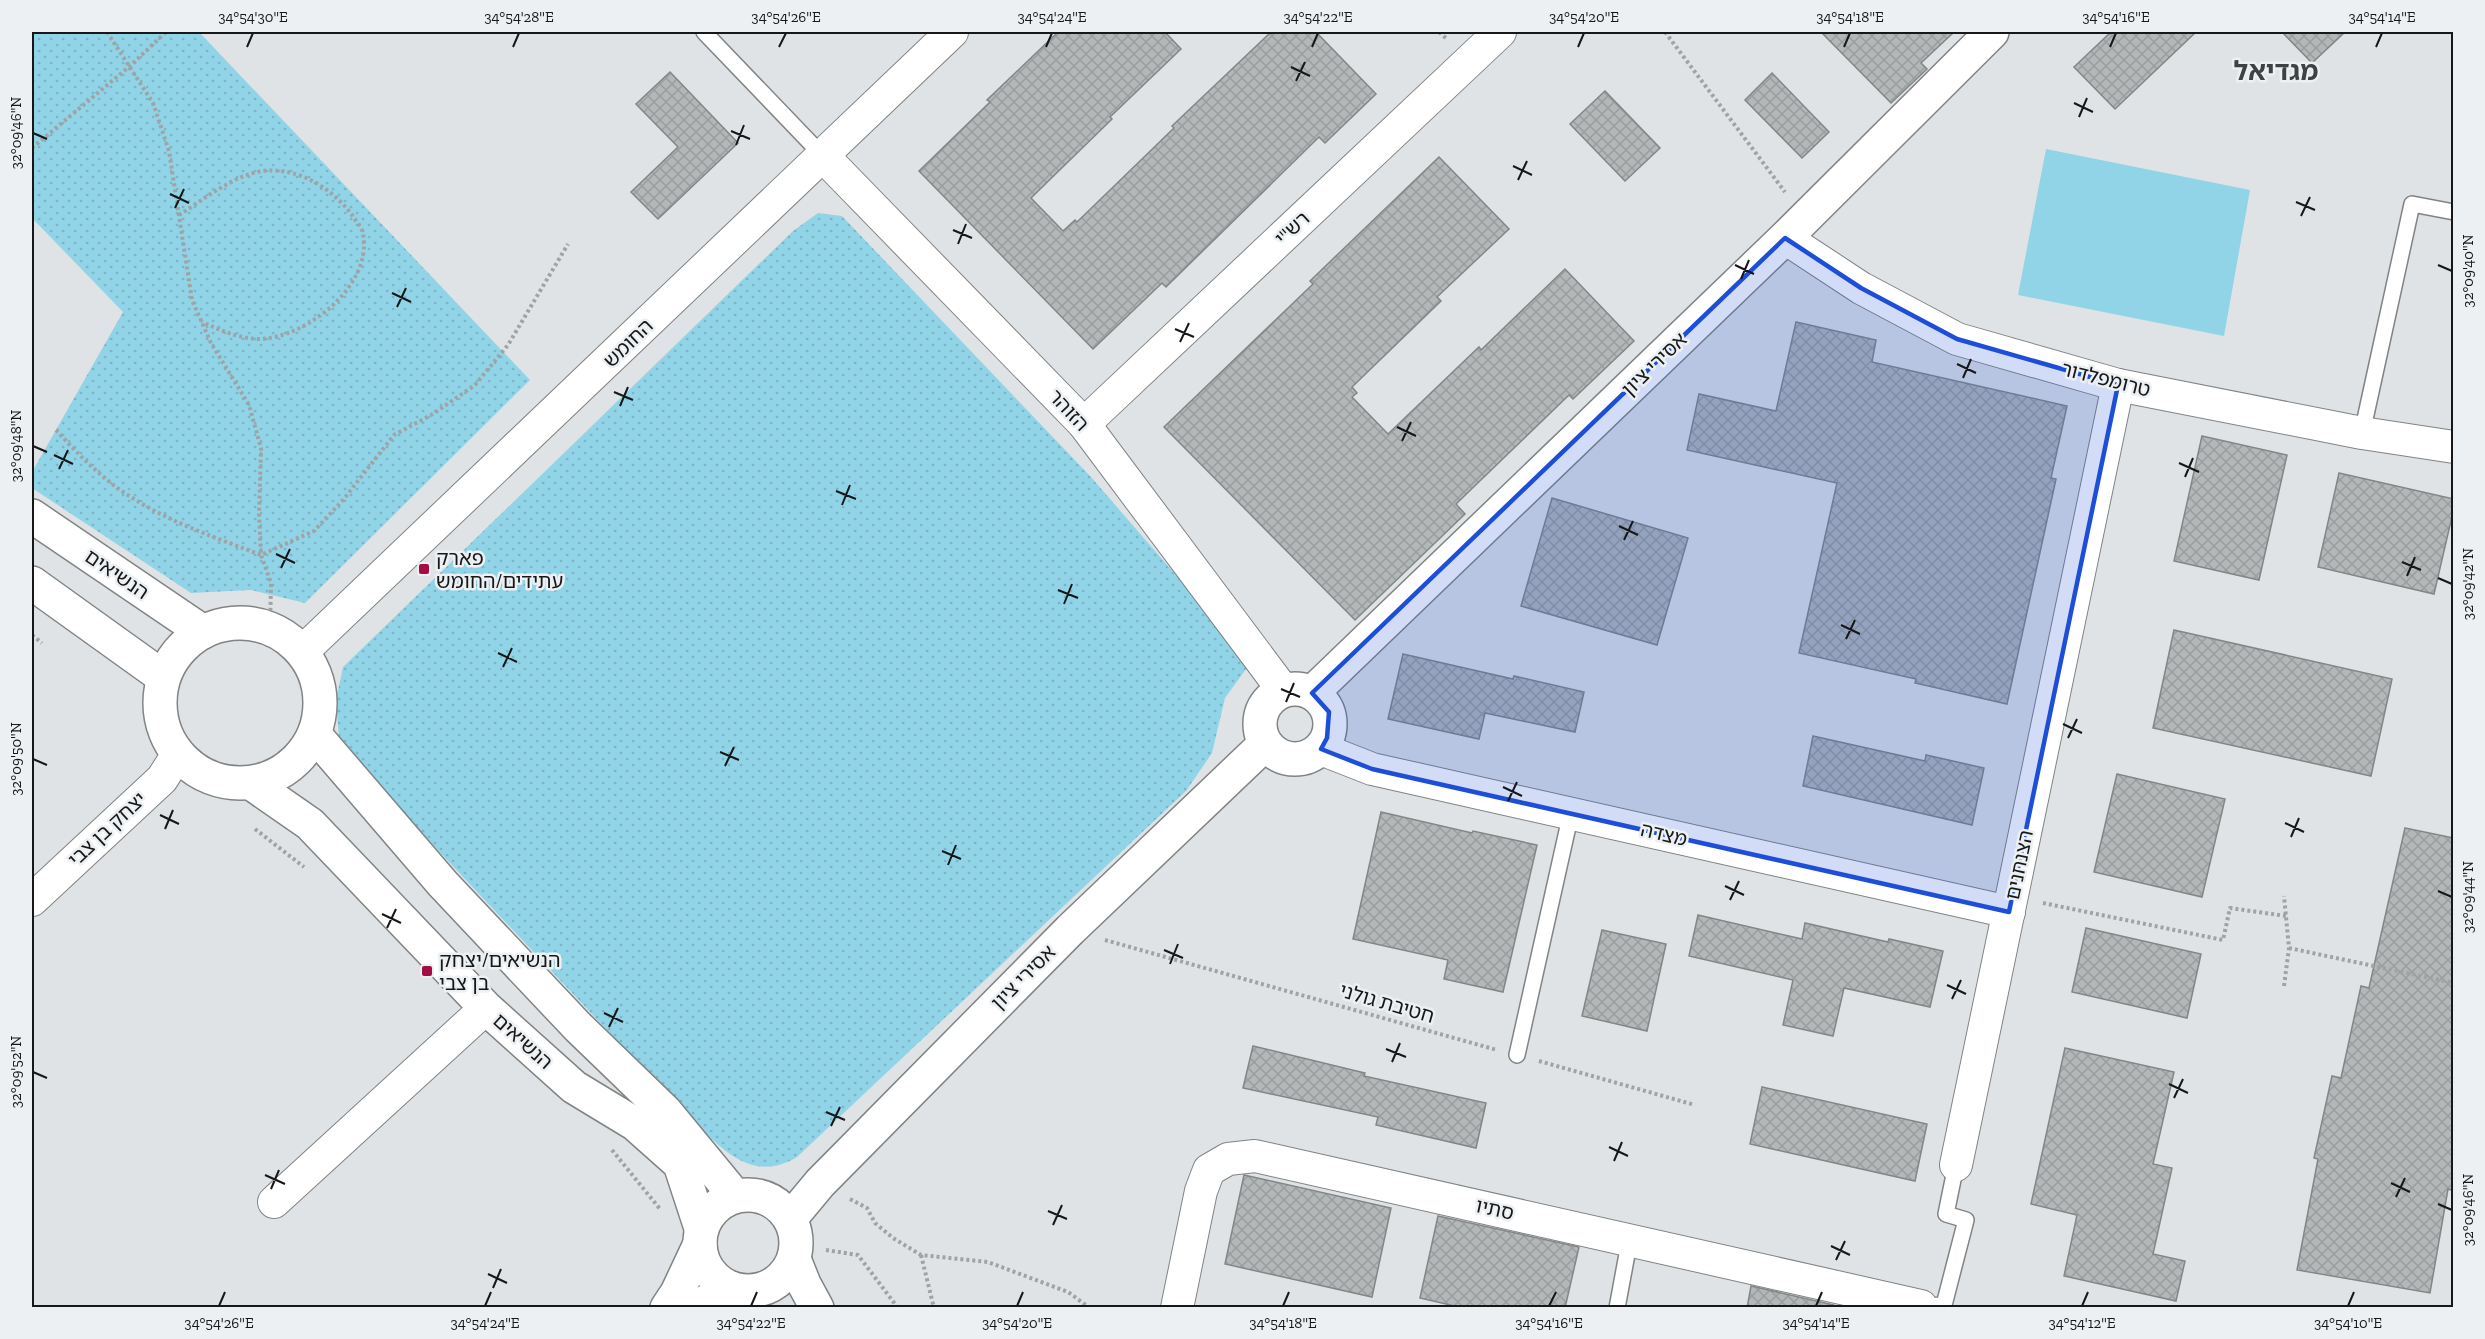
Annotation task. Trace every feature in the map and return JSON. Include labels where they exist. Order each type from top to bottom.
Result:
[{"type":"street","name":"החומש","points":[[302,652],[952,32]]},
{"type":"street","name":"רש\"י","points":[[1084,424],[1500,32]]},
{"type":"street","name":"אסירי ציון","points":[[1298,691],[1795,228],[1992,32]]},
{"type":"street","name":"הזוהר","points":[[823,156],[1084,424],[1298,691]]},
{"type":"street","name":"טרומפלדור","points":[[1795,228],[1861,288],[1957,339],[2118,385],[2362,433],[2454,447]]},
{"type":"street","name":"הצנחנים","points":[[1956,1165],[2118,385]]},
{"type":"street","name":"הנשיאים","points":[[32,516],[203,632]]},
{"type":"street","points":[[32,583],[164,677]]},
{"type":"street","points":[[248,623],[270,628],[288,639],[302,652],[314,671],[320,692],[320,713],[315,735],[300,758],[278,775],[251,783],[224,783],[198,772],[178,754],[164,731],[159,704],[164,677],[173,659],[186,643],[203,632],[225,624],[248,623]]},
{"type":"street","points":[[1298,691],[1322,701],[1329,712],[1328,738],[1321,749],[1310,756],[1298,759],[1285,758],[1274,753],[1265,744],[1260,732],[1259,718],[1263,706],[1272,696],[1298,691]]},
{"type":"street","points":[[315,735],[442,884],[578,1027],[665,1111],[735,1196]]},
{"type":"street","name":"אסירי ציון","points":[[793,1241],[820,1184],[1070,930],[1265,744]]},
{"type":"street","name":"מצדה","points":[[1321,749],[1372,769],[1571,813],[2010,904]]},
{"type":"street","name":"יצחק בן צבי","points":[[32,900],[162,779],[178,754]]},
{"type":"street","name":"הנשיאים","points":[[251,783],[310,824],[486,1008],[574,1087],[635,1124],[680,1164],[700,1236]]},
{"type":"street","points":[[274,1202],[486,1008]]},
{"type":"street","name":"סתיו","points":[[1177,1308],[1202,1191],[1209,1170],[1228,1159],[1255,1156],[1630,1238],[1921,1307]]},
{"type":"street","points":[[667,1308],[677,1293],[709,1214],[721,1202],[735,1196],[751,1195],[766,1198],[780,1206],[793,1241],[804,1284],[817,1308]]},
{"type":"street","points":[[700,1236],[702,1258],[709,1271],[719,1281],[745,1295]]},
{"type":"street","points":[[695,1308],[745,1295],[772,1284],[787,1271],[793,1241]]},
{"type":"lane","points":[[704,32],[823,156]]},
{"type":"lane","points":[[2362,433],[2412,204],[2454,212]]},
{"type":"lane","points":[[1517,1055],[1571,813]]},
{"type":"lane","name":"הצנחנים","points":[[1921,1307],[1944,1305],[1966,1220],[1946,1214],[1956,1165]]},
{"type":"lane","points":[[1617,1308],[1630,1238]]},
{"type":"path","points":[[106,32],[153,103],[169,151],[192,300],[211,343],[249,405],[261,448],[259,514],[261,555],[271,584],[270,628]]},
{"type":"path","points":[[32,148],[130,66],[166,32]]},
{"type":"path","points":[[1665,32],[1795,228]]},
{"type":"path","points":[[179,215],[250,174],[283,170],[315,182],[343,203],[362,230],[363,255],[353,280],[333,307],[315,320],[292,332],[260,339],[235,336],[201,321]]},
{"type":"path","points":[[56,430],[81,457],[130,497],[194,530],[261,555],[314,531],[343,500],[394,435],[434,414],[476,385],[508,345],[568,244]]},
{"type":"path","points":[[32,635],[42,643]]},
{"type":"path","points":[[2284,896],[2289,948],[2284,986]]},
{"type":"path","points":[[2010,904],[2223,940],[2230,908],[2286,916]]},
{"type":"path","name":"חטיבת גולני","points":[[1070,930],[1695,1106]]},
{"type":"path","points":[[2289,948],[2454,983]]},
{"type":"path","points":[[820,1184],[867,1208],[875,1223],[893,1238],[921,1255],[988,1262],[1068,1292],[1090,1308]]},
{"type":"path","points":[[793,1241],[858,1255],[898,1308]]},
{"type":"path","points":[[921,1255],[934,1308]]},
{"type":"highlighted area","points":[[1785,238],[1861,288],[1957,339],[2118,385],[2009,912],[1372,769],[1321,749],[1327,738],[1329,712],[1312,693]]},
{"type":"shaded area","points":[[32,32],[199,32],[530,380],[305,603],[251,590],[191,593],[32,488],[32,472],[123,312],[32,218]]},
{"type":"shaded area","points":[[2046,149],[2250,190],[2224,336],[2018,295]]},
{"type":"shaded area","points":[[818,213],[842,216],[1091,477],[1251,662],[1225,698],[1212,753],[1186,791],[797,1157],[779,1165],[763,1167],[733,1156],[681,1109],[358,765],[339,739],[336,700],[343,667],[793,231]]},
{"type":"building","points":[[1058,32],[1165,32],[1181,49],[1031,198],[1063,231],[1075,220],[1077,222],[1174,128],[1172,126],[1271,32],[1316,32],[1376,94],[1325,143],[1319,137],[1166,287],[1162,283],[1093,349],[919,171],[990,102],[987,100]]},
{"type":"building","points":[[1821,32],[1954,32],[1921,63],[1927,69],[1891,103]]},
{"type":"building","points":[[2111,32],[2196,32],[2115,109],[2074,67]]},
{"type":"building","points":[[2282,32],[2345,32],[2312,63]]},
{"type":"building","points":[[670,72],[738,143],[658,219],[631,192],[678,147],[636,104]]},
{"type":"building","points":[[1772,73],[1829,132],[1802,158],[1745,100]]},
{"type":"building","points":[[1605,91],[1660,148],[1625,181],[1570,124]]},
{"type":"building","points":[[1439,157],[1509,229],[1437,297],[1441,301],[1352,387],[1357,393],[1352,397],[1388,434],[1479,347],[1481,350],[1565,269],[1634,341],[1573,399],[1569,395],[1456,504],[1465,514],[1355,620],[1164,427],[1313,284],[1310,281]]},
{"type":"building","points":[[1796,322],[1876,340],[1872,362],[2067,406],[2051,478],[2056,479],[2007,704],[1915,683],[1916,679],[1799,653],[1837,483],[1687,450],[1699,394],[1776,411]]},
{"type":"building","points":[[2202,436],[2287,455],[2259,580],[2174,561]]},
{"type":"building","points":[[2339,473],[2454,499],[2454,508],[2434,594],[2318,567]]},
{"type":"building","points":[[1552,498],[1688,538],[1657,645],[1521,606]]},
{"type":"building","points":[[2174,630],[2392,679],[2371,776],[2153,728]]},
{"type":"building","points":[[1403,654],[1513,679],[1514,676],[1584,692],[1575,732],[1485,713],[1479,739],[1388,719]]},
{"type":"building","points":[[1813,736],[1925,761],[1926,755],[1984,768],[1972,825],[1803,786]]},
{"type":"building","points":[[2117,774],[2225,799],[2202,897],[2094,872]]},
{"type":"building","points":[[1381,812],[1537,845],[1503,992],[1444,979],[1448,960],[1353,939]]},
{"type":"building","points":[[2405,828],[2454,838],[2454,1191],[2448,1189],[2430,1293],[2297,1270],[2318,1159],[2314,1158],[2332,1076],[2341,1078],[2361,986],[2369,988]]},
{"type":"building","points":[[1698,915],[1802,939],[1805,923],[1888,942],[1889,939],[1943,951],[1930,1007],[1844,988],[1833,1036],[1783,1025],[1793,980],[1689,956]]},
{"type":"building","points":[[2086,928],[2201,954],[2187,1018],[2072,992]]},
{"type":"building","points":[[1602,930],[1666,944],[1647,1031],[1582,1016]]},
{"type":"building","points":[[1253,1046],[1365,1073],[1364,1076],[1486,1103],[1476,1148],[1376,1125],[1378,1117],[1243,1088]]},
{"type":"building","points":[[2065,1048],[2174,1072],[2153,1164],[2172,1168],[2153,1254],[2185,1261],[2176,1301],[2064,1276],[2077,1215],[2031,1204]]},
{"type":"building","points":[[1762,1087],[1927,1124],[1915,1181],[1750,1144]]},
{"type":"building","points":[[1244,1175],[1391,1208],[1372,1297],[1225,1264]]},
{"type":"building","points":[[1438,1216],[1579,1247],[1565,1308],[1463,1308],[1420,1298]]},
{"type":"building","points":[[1751,1286],[1834,1305],[1834,1308],[1747,1308]]},
{"type":"place","name":"פארק עתידים/החומש","points":[[424,569]]},
{"type":"place","name":"הנשיאים/יצחק בן צבי","points":[[427,971]]},
{"type":"district","name":"מגדיאל","points":[[2276,71]]}]
